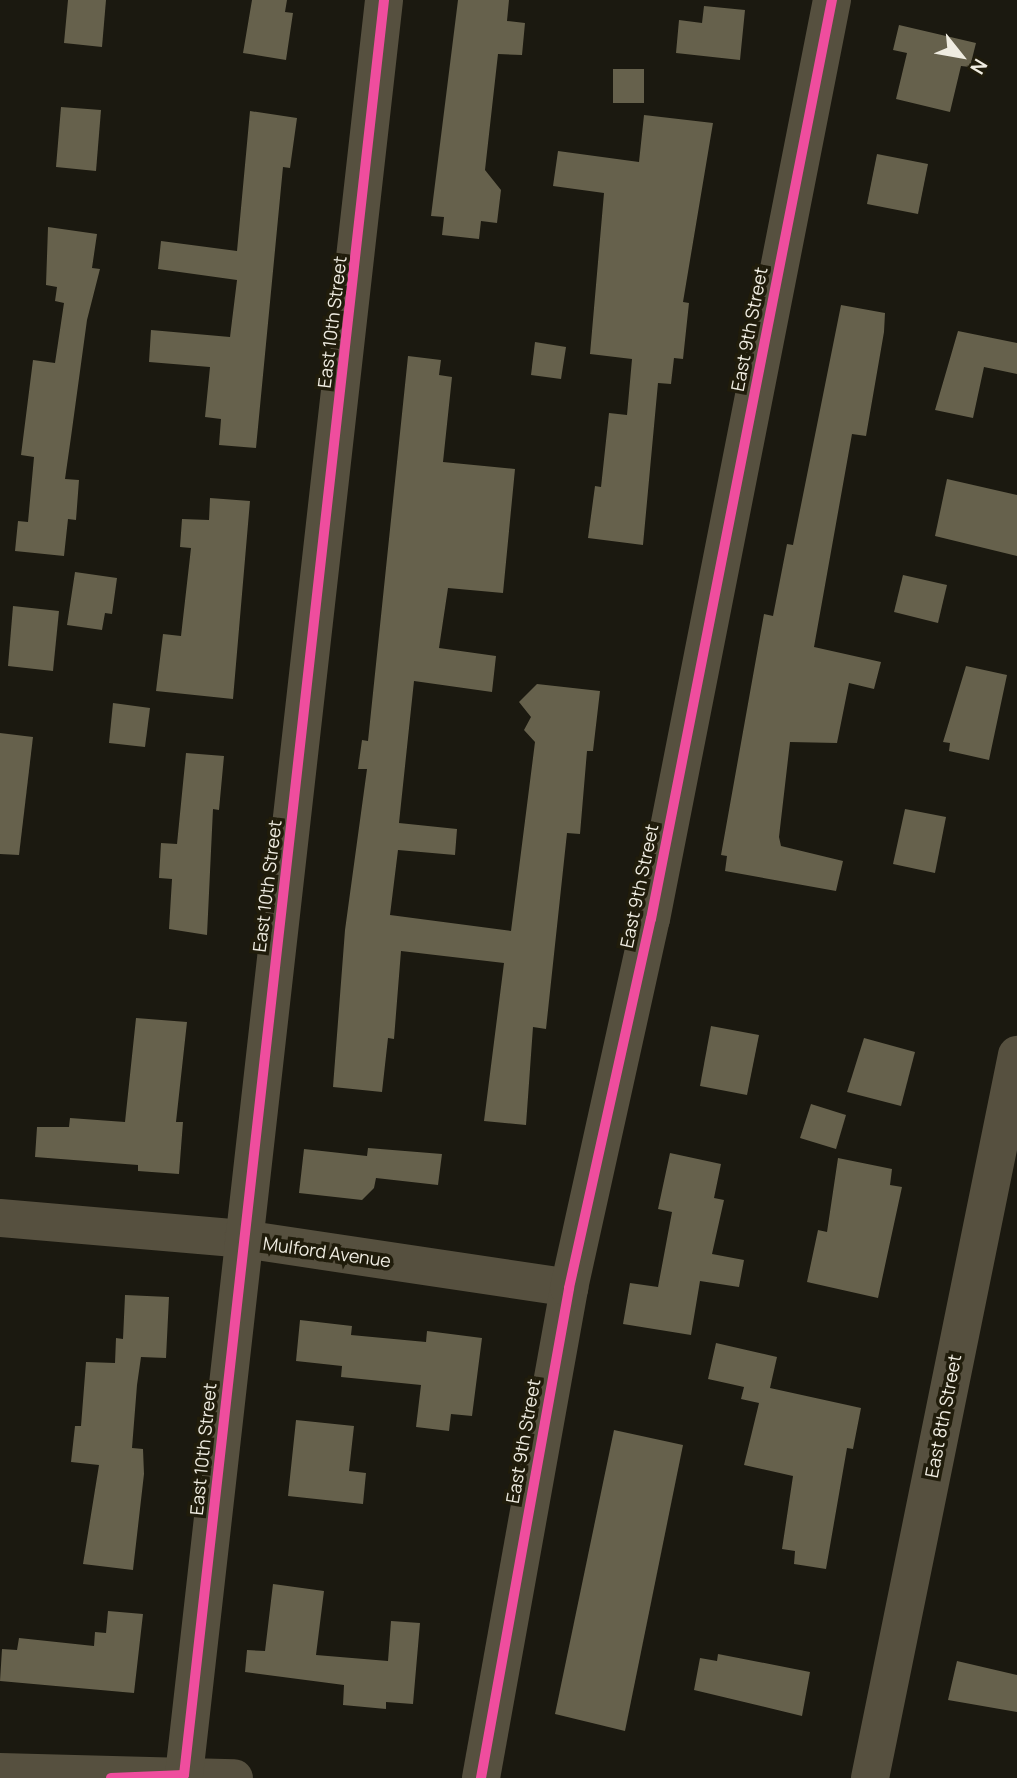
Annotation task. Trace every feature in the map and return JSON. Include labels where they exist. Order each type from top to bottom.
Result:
[{"type":"street","name":"East 10th Street","points":[[184,1775],[384,0]]},
{"type":"street","name":"East 9th Street","points":[[481,1778],[569,1288],[653,905],[832,0]]},
{"type":"street","name":"East 8th Street","points":[[870,1778],[1017,1055]]},
{"type":"street","name":"Mulford Avenue","points":[[0,1218],[243,1239],[569,1288]]},
{"type":"street","points":[[0,1772],[234,1778]]},
{"type":"building","points":[[68,0],[106,0],[102,47],[64,43]]},
{"type":"building","points":[[252,0],[287,0],[285,12],[293,13],[286,60],[243,53]]},
{"type":"building","points":[[458,0],[509,0],[507,21],[525,23],[522,55],[498,54],[485,170],[501,190],[497,223],[481,221],[479,239],[442,235],[444,217],[431,216]]},
{"type":"building","points":[[704,6],[745,10],[740,60],[676,53],[679,20],[702,23]]},
{"type":"building","points":[[899,25],[976,43],[970,67],[961,66],[950,112],[896,99],[907,53],[893,50]]},
{"type":"building","points":[[613,69],[644,69],[644,103],[613,103]]},
{"type":"building","points":[[61,107],[101,110],[96,171],[56,167]]},
{"type":"building","points":[[250,111],[297,118],[290,168],[283,167],[256,448],[219,445],[221,419],[205,417],[210,367],[149,362],[151,330],[230,337],[237,280],[158,269],[161,241],[237,251]]},
{"type":"building","points":[[644,115],[713,123],[683,302],[689,303],[683,359],[674,358],[671,384],[658,383],[643,545],[588,538],[595,486],[601,487],[609,413],[627,415],[632,359],[590,354],[604,193],[553,186],[558,151],[639,162]]},
{"type":"building","points":[[877,154],[928,164],[918,214],[867,204]]},
{"type":"building","points":[[48,227],[97,234],[92,268],[100,269],[87,320],[65,479],[79,480],[76,520],[68,519],[64,556],[15,551],[18,521],[28,522],[34,457],[21,455],[33,360],[55,363],[64,303],[55,301],[57,287],[46,285]]},
{"type":"building","points":[[841,305],[885,313],[884,332],[866,436],[852,434],[814,647],[881,662],[874,689],[849,683],[837,743],[790,742],[779,837],[781,846],[843,861],[836,891],[725,871],[727,856],[721,855],[764,614],[773,616],[787,544],[793,545]]},
{"type":"building","points":[[958,331],[1017,343],[1017,374],[984,367],[973,418],[935,410]]},
{"type":"building","points":[[535,342],[566,347],[561,379],[531,375]]},
{"type":"building","points":[[408,356],[441,360],[439,375],[452,377],[443,462],[515,469],[503,593],[448,588],[439,648],[496,656],[492,692],[414,681],[399,823],[457,829],[455,855],[398,850],[390,915],[511,931],[535,742],[524,730],[531,717],[519,702],[537,684],[600,691],[593,751],[587,751],[580,834],[567,833],[546,1029],[533,1027],[526,1125],[484,1121],[504,963],[401,951],[394,1039],[388,1038],[382,1092],[333,1087],[345,930],[367,769],[358,769],[362,740],[368,741]]},
{"type":"building","points":[[947,479],[1017,495],[1017,556],[935,536]]},
{"type":"building","points":[[210,498],[250,501],[233,699],[156,691],[163,634],[181,636],[191,548],[180,547],[182,519],[209,520]]},
{"type":"building","points":[[75,572],[117,578],[112,614],[105,613],[102,630],[67,625]]},
{"type":"building","points":[[903,575],[947,585],[938,623],[894,612]]},
{"type":"building","points":[[13,606],[59,611],[53,671],[8,666]]},
{"type":"building","points":[[966,666],[1007,675],[989,760],[949,751],[950,743],[943,742]]},
{"type":"building","points":[[113,703],[150,708],[145,747],[109,743]]},
{"type":"building","points":[[0,733],[33,737],[19,855],[0,854]]},
{"type":"building","points":[[186,753],[224,756],[219,810],[213,809],[207,935],[169,929],[172,879],[159,878],[161,843],[177,844]]},
{"type":"building","points":[[905,809],[946,817],[935,873],[893,864]]},
{"type":"building","points":[[136,1018],[187,1022],[176,1122],[183,1122],[179,1174],[138,1171],[138,1165],[35,1157],[37,1127],[69,1127],[70,1118],[125,1122]]},
{"type":"building","points":[[711,1026],[759,1035],[747,1095],[700,1086]]},
{"type":"building","points":[[864,1038],[915,1052],[901,1106],[847,1092]]},
{"type":"building","points":[[811,1104],[846,1115],[836,1149],[800,1138]]},
{"type":"building","points":[[368,1148],[442,1154],[438,1185],[376,1178],[374,1188],[362,1200],[299,1193],[304,1149],[367,1156]]},
{"type":"building","points":[[670,1153],[721,1164],[714,1198],[724,1200],[712,1254],[744,1260],[739,1287],[700,1281],[691,1335],[623,1324],[630,1283],[658,1287],[672,1212],[658,1209]]},
{"type":"building","points":[[838,1158],[892,1169],[890,1185],[902,1187],[878,1298],[807,1282],[818,1230],[827,1232]]},
{"type":"building","points":[[125,1295],[169,1297],[166,1358],[141,1357],[137,1385],[132,1448],[143,1449],[144,1474],[133,1570],[83,1564],[99,1465],[71,1462],[75,1426],[81,1426],[86,1362],[115,1363],[116,1338],[123,1339]]},
{"type":"building","points":[[300,1320],[352,1326],[351,1335],[426,1342],[427,1331],[482,1338],[472,1416],[451,1414],[449,1431],[416,1427],[421,1385],[341,1377],[342,1366],[296,1361]]},
{"type":"building","points":[[716,1343],[777,1357],[770,1388],[861,1408],[853,1449],[847,1448],[826,1569],[794,1564],[795,1551],[782,1549],[793,1476],[744,1465],[759,1403],[741,1399],[744,1387],[708,1379]]},
{"type":"building","points":[[296,1420],[354,1426],[349,1471],[366,1473],[363,1504],[288,1496]]},
{"type":"building","points":[[614,1430],[683,1445],[625,1731],[555,1714]]},
{"type":"building","points":[[273,1584],[324,1591],[316,1655],[388,1661],[391,1621],[420,1623],[413,1704],[386,1702],[386,1709],[343,1705],[344,1685],[245,1672],[247,1650],[265,1651]]},
{"type":"building","points":[[108,1611],[143,1614],[134,1693],[0,1681],[2,1649],[17,1650],[19,1638],[94,1646],[95,1632],[106,1633]]},
{"type":"building","points":[[718,1654],[810,1672],[802,1716],[694,1690],[700,1658],[717,1661]]},
{"type":"building","points":[[957,1661],[1017,1675],[1017,1712],[948,1700]]},
{"type":"cycle path","points":[[111,1778],[184,1775],[384,0]]},
{"type":"cycle path","points":[[481,1778],[569,1288],[651,919],[832,0]]}]
